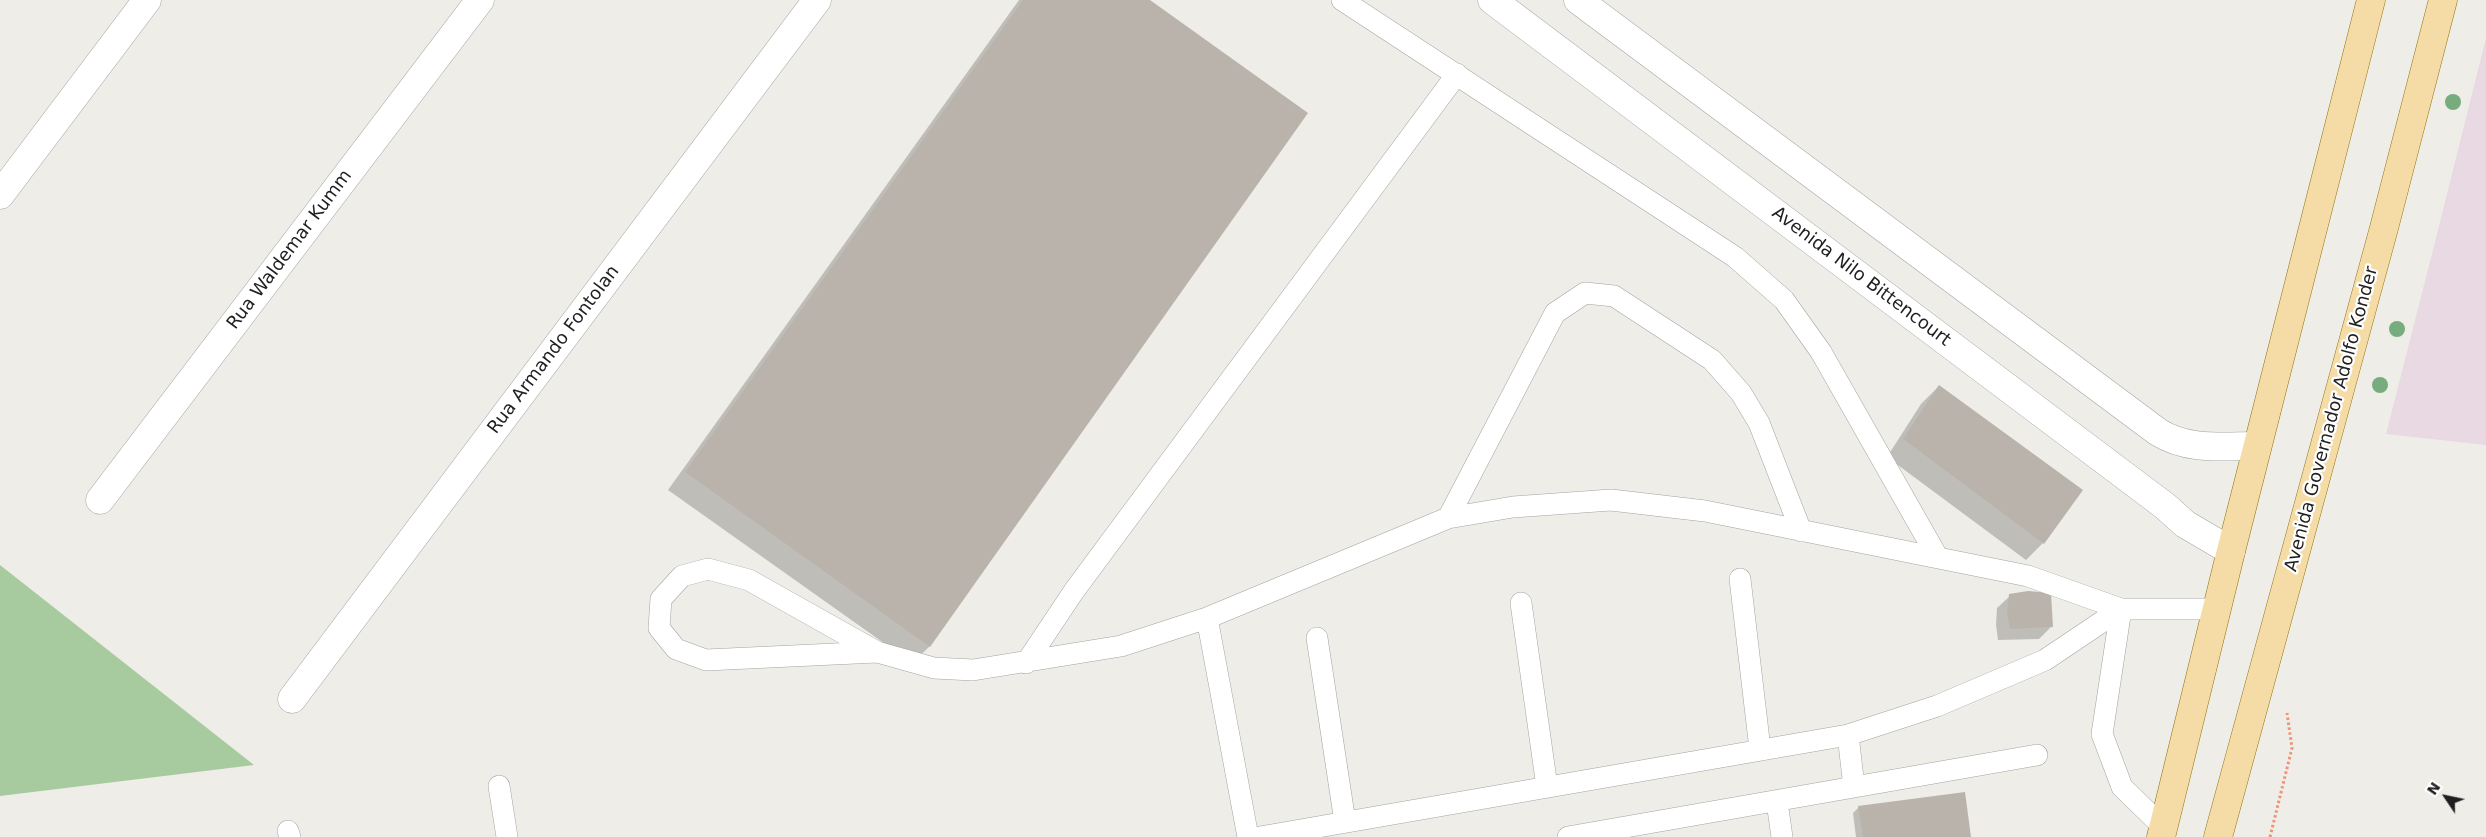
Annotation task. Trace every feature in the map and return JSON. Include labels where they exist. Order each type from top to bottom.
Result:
[{"type":"main road","points":[[2162,832],[2257,446],[2371,0]]},
{"type":"main road","name":"Avenida Governador Adolfo Konder","points":[[2218,837],[2384,228],[2442,0]]},
{"type":"street","points":[[0,195],[147,0]]},
{"type":"street","name":"Rua Waldemar Kumm","points":[[100,500],[480,0]]},
{"type":"street","name":"Rua Armando Fontolan","points":[[292,699],[817,0]]},
{"type":"street","name":"Avenida Nilo Bittencourt","points":[[1492,0],[2165,506],[2185,524],[2231,551]]},
{"type":"street","points":[[1578,0],[2158,432],[2170,439],[2194,446],[2257,446]]},
{"type":"lane","points":[[1342,0],[1735,257],[1784,300],[1821,352],[1938,558]]},
{"type":"lane","points":[[1026,663],[1074,591],[1457,74]]},
{"type":"lane","points":[[1448,518],[1554,314],[1585,293],[1614,296],[1712,360],[1741,393],[1759,423],[1801,531]]},
{"type":"lane","points":[[877,652],[706,660],[676,649],[659,628],[661,598],[682,576],[708,569],[749,580],[877,652],[934,668],[974,670],[1121,646],[1207,618],[1448,518],[1513,507],[1611,500],[1705,511],[2028,576],[2121,609],[2217,609]]},
{"type":"lane","points":[[1740,579],[1760,749]]},
{"type":"lane","points":[[1521,604],[1547,787]]},
{"type":"lane","points":[[1260,837],[1848,735],[1937,706],[2045,660],[2121,609]]},
{"type":"lane","points":[[2121,609],[2102,734],[2122,787],[2162,832]]},
{"type":"lane","points":[[1207,618],[1248,837]]},
{"type":"lane","points":[[1317,638],[1345,822]]},
{"type":"lane","points":[[1848,735],[1854,787]]},
{"type":"lane","points":[[1568,837],[1676,828],[1777,802],[2037,755]]},
{"type":"lane","points":[[499,786],[507,837]]},
{"type":"lane","points":[[1777,802],[1782,837]]},
{"type":"shaded area","points":[[2486,38],[2486,445],[2386,434],[2435,242]]},
{"type":"green space","points":[[0,565],[254,765],[0,796]]},
{"type":"building","points":[[1023,0],[1150,0],[1308,113],[930,647],[685,472]]},
{"type":"building","points":[[1939,385],[2083,490],[2044,544],[1903,439]]},
{"type":"building","points":[[2028,591],[2051,593],[2053,627],[2010,629],[2007,612],[2009,594]]},
{"type":"building","points":[[1965,792],[1971,837],[1863,837],[1858,806]]}]
